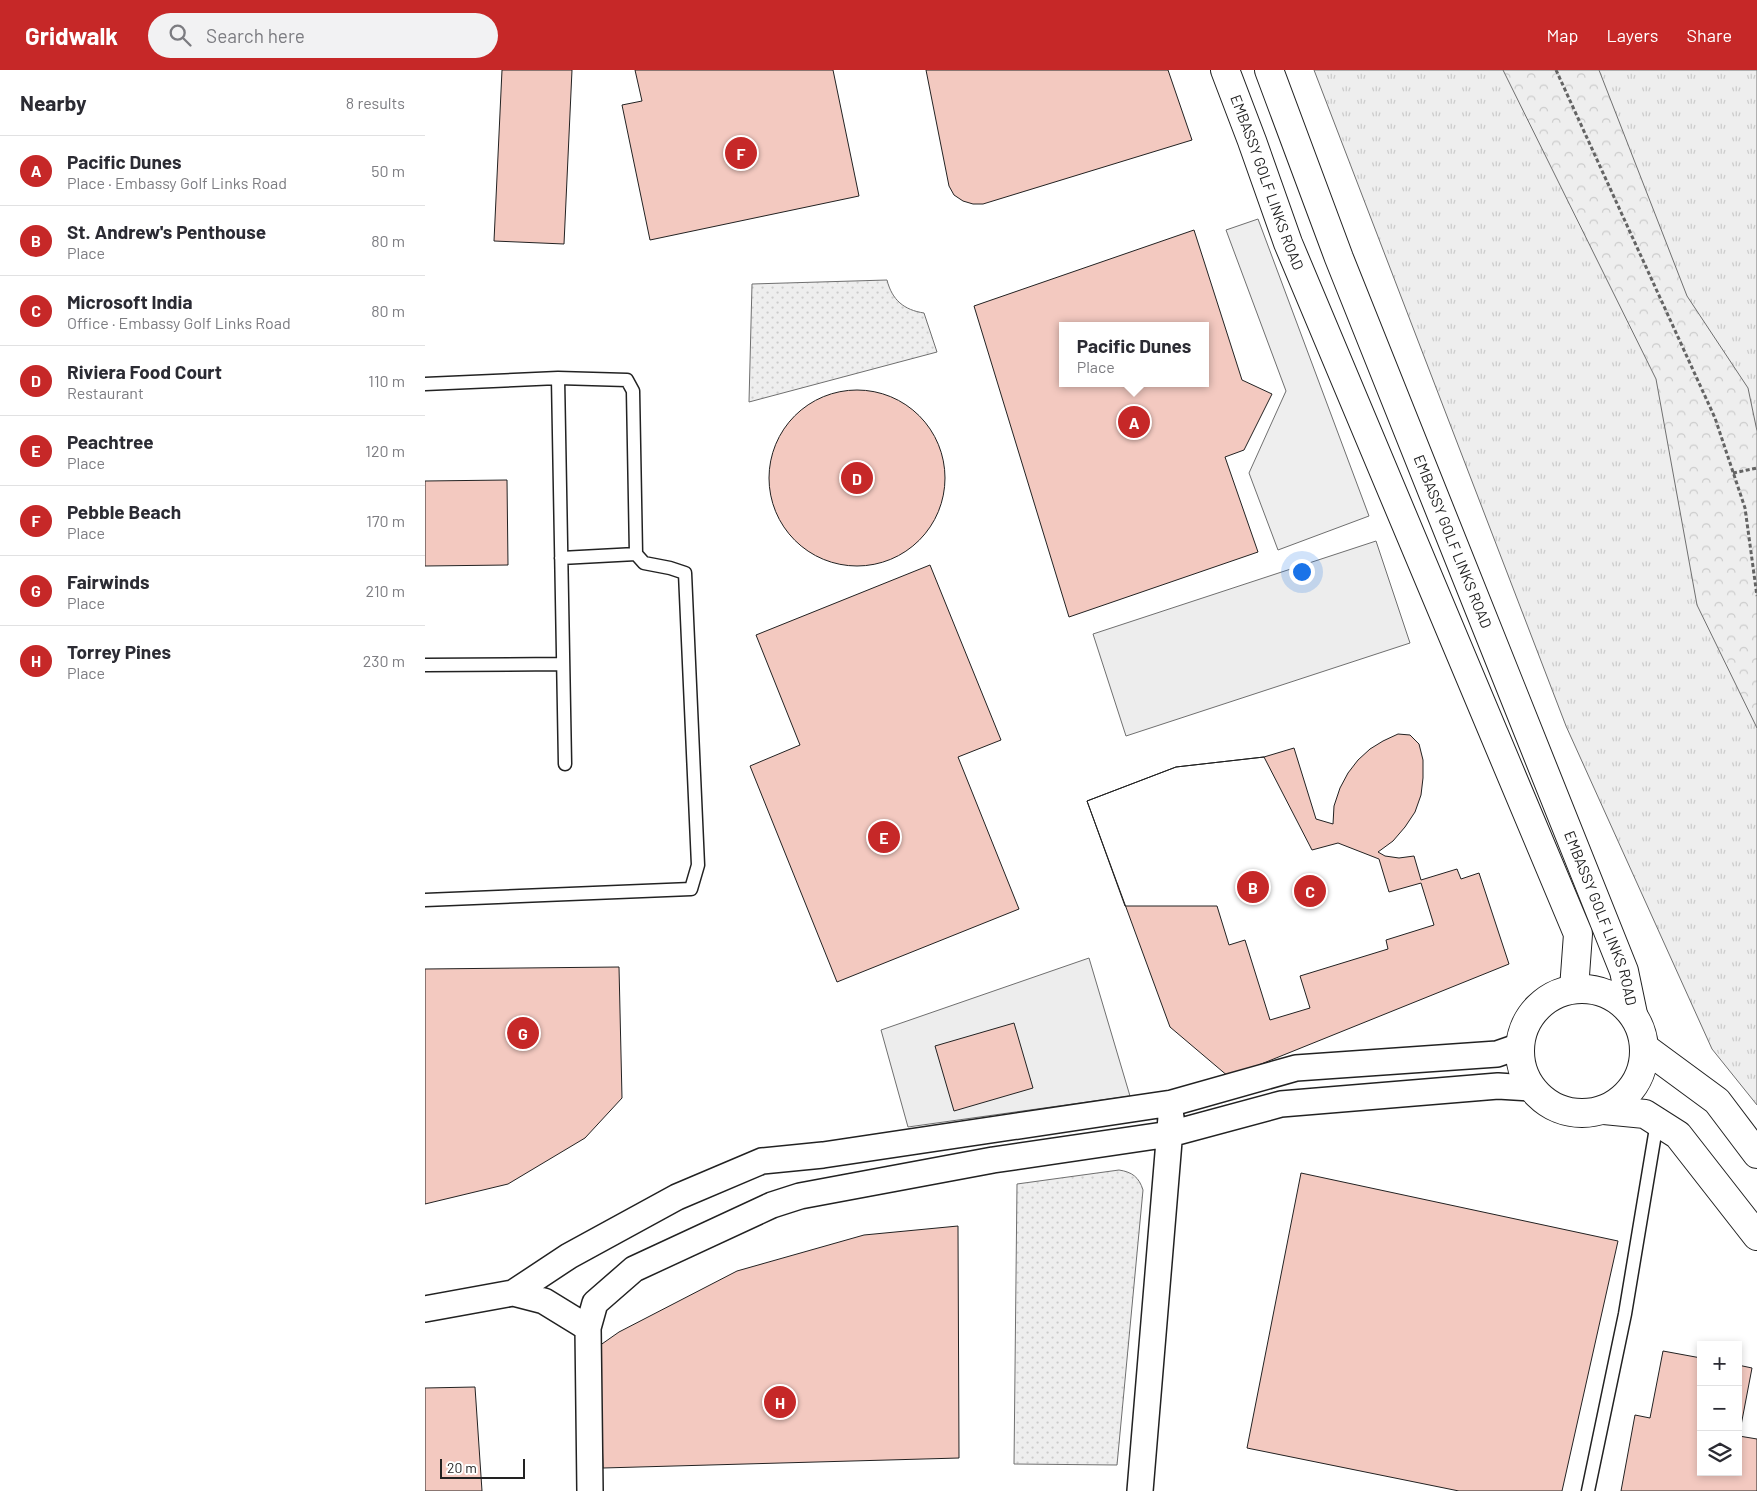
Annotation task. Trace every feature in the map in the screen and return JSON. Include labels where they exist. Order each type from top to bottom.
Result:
[{"type":"street","name":"EMBASSY GOLF LINKS ROAD","points":[[1225,70],[1288,243],[1578,934],[1574,989]]},
{"type":"street","name":"EMBASSY GOLF LINKS ROAD","points":[[1269,70],[1339,258],[1624,971],[1633,1014]]},
{"type":"street","points":[[1604,1110],[1621,1100],[1634,1086],[1643,1068],[1645,1048],[1641,1030],[1633,1014],[1621,1002],[1607,994],[1591,989],[1574,989],[1553,996],[1536,1008],[1524,1027],[1520,1046],[1521,1069],[1531,1088],[1546,1103],[1564,1111],[1584,1114],[1604,1110],[1645,1114],[1678,1135],[1757,1236]]},
{"type":"street","points":[[425,1309],[513,1293],[569,1256],[677,1197],[761,1161],[823,1155],[1171,1103],[1296,1068],[1497,1054],[1520,1046]]},
{"type":"street","points":[[1645,1048],[1717,1101],[1757,1154]]},
{"type":"street","points":[[590,1491],[588,1328],[595,1303],[634,1268],[779,1203],[800,1196],[993,1160],[1170,1134],[1281,1104],[1497,1086],[1531,1088]]},
{"type":"street","points":[[1141,1491],[1171,1103]]},
{"type":"street","points":[[513,1293],[544,1301],[588,1328]]},
{"type":"lane","points":[[425,384],[558,378],[627,380],[633,390],[636,554],[644,563],[671,568],[685,573],[698,865],[691,889],[425,900]]},
{"type":"lane","points":[[558,378],[565,764]]},
{"type":"lane","points":[[561,558],[636,554]]},
{"type":"lane","points":[[425,665],[563,664]]},
{"type":"lane","points":[[1588,1491],[1625,1314],[1657,1122]]},
{"type":"path","points":[[1556,70],[1715,418],[1745,508],[1757,596]]},
{"type":"path","points":[[1733,473],[1757,468]]},
{"type":"green space","points":[[1314,70],[1757,70],[1757,1105],[1712,1049],[1566,726]]},
{"type":"green space","points":[[1503,70],[1599,70],[1687,296],[1748,388],[1757,431],[1757,728],[1697,605],[1656,379]]},
{"type":"green space","points":[[1258,219],[1369,516],[1278,550],[1249,473],[1286,391],[1226,230]]},
{"type":"green space","points":[[887,280],[892,293],[900,303],[917,312],[924,313],[937,352],[749,402],[752,284]]},
{"type":"green space","points":[[1119,1170],[1134,1176],[1143,1190],[1117,1465],[1014,1464],[1017,1184]]},
{"type":"shaded area","points":[[1376,541],[1410,643],[1126,736],[1093,634]]},
{"type":"shaded area","points":[[1089,958],[1130,1096],[908,1127],[881,1030]]},
{"type":"building","points":[[502,70],[572,70],[564,244],[494,241]]},
{"type":"building","points":[[635,70],[833,70],[859,196],[650,240],[622,105],[642,101]]},
{"type":"building","points":[[926,70],[1168,70],[1192,140],[983,204],[973,204],[963,201],[954,195],[949,186]]},
{"type":"building","points":[[1194,230],[1242,380],[1272,394],[1244,450],[1225,457],[1258,552],[1069,617],[974,306]]},
{"type":"building","points":[[848,390],[866,390],[883,393],[899,400],[925,422],[935,436],[942,452],[945,478],[944,495],[939,512],[925,534],[913,546],[899,556],[883,563],[866,566],[848,566],[831,563],[815,556],[789,534],[779,520],[772,504],[769,487],[769,469],[772,452],[779,436],[801,410],[815,400],[831,393]]},
{"type":"building","points":[[507,480],[508,565],[425,566],[425,481]]},
{"type":"building","points":[[930,565],[1001,740],[958,757],[1019,909],[837,982],[750,766],[800,745],[756,635]]},
{"type":"building","points":[[1398,734],[1410,735],[1419,744],[1423,760],[1421,795],[1415,812],[1405,827],[1393,841],[1378,852],[1385,856],[1399,858],[1414,856],[1421,880],[1457,869],[1461,879],[1479,873],[1509,964],[1229,1077],[1170,1027],[1087,801],[1176,767],[1264,757],[1294,748],[1316,819],[1333,824],[1334,806],[1340,788],[1348,773],[1370,749]]},
{"type":"building","points":[[1264,757],[1312,850],[1338,843],[1379,859],[1389,892],[1421,883],[1434,925],[1386,940],[1388,949],[1300,976],[1310,1008],[1270,1020],[1245,940],[1229,945],[1217,906],[1125,906],[1087,801],[1176,767]]},
{"type":"building","points":[[619,967],[622,1098],[585,1138],[508,1184],[425,1204],[425,969]]},
{"type":"building","points":[[1014,1023],[1033,1088],[954,1111],[935,1046]]},
{"type":"building","points":[[1301,1173],[1618,1241],[1562,1491],[1459,1491],[1247,1448]]},
{"type":"building","points":[[958,1226],[959,1458],[603,1468],[599,1346],[619,1332],[737,1271],[864,1235]]},
{"type":"building","points":[[1663,1351],[1697,1357],[1697,1476],[1742,1476],[1742,1436],[1757,1439],[1757,1491],[1621,1491],[1635,1415],[1650,1418]]},
{"type":"building","points":[[1742,1366],[1752,1368],[1742,1420]]},
{"type":"building","points":[[475,1387],[482,1491],[425,1491],[425,1388]]},
{"type":"place","name":"Pebble Beach","points":[[741,153]]},
{"type":"place","name":"Pacific Dunes","points":[[1134,422]]},
{"type":"place","name":"Riviera Food Court","points":[[857,478]]},
{"type":"place","name":"Peachtree","points":[[884,837]]},
{"type":"place","name":"St. Andrew's Penthouse","points":[[1253,887]]},
{"type":"place","name":"Microsoft India","points":[[1310,891]]},
{"type":"place","name":"Fairwinds","points":[[523,1033]]},
{"type":"place","name":"Torrey Pines","points":[[780,1402]]}]
